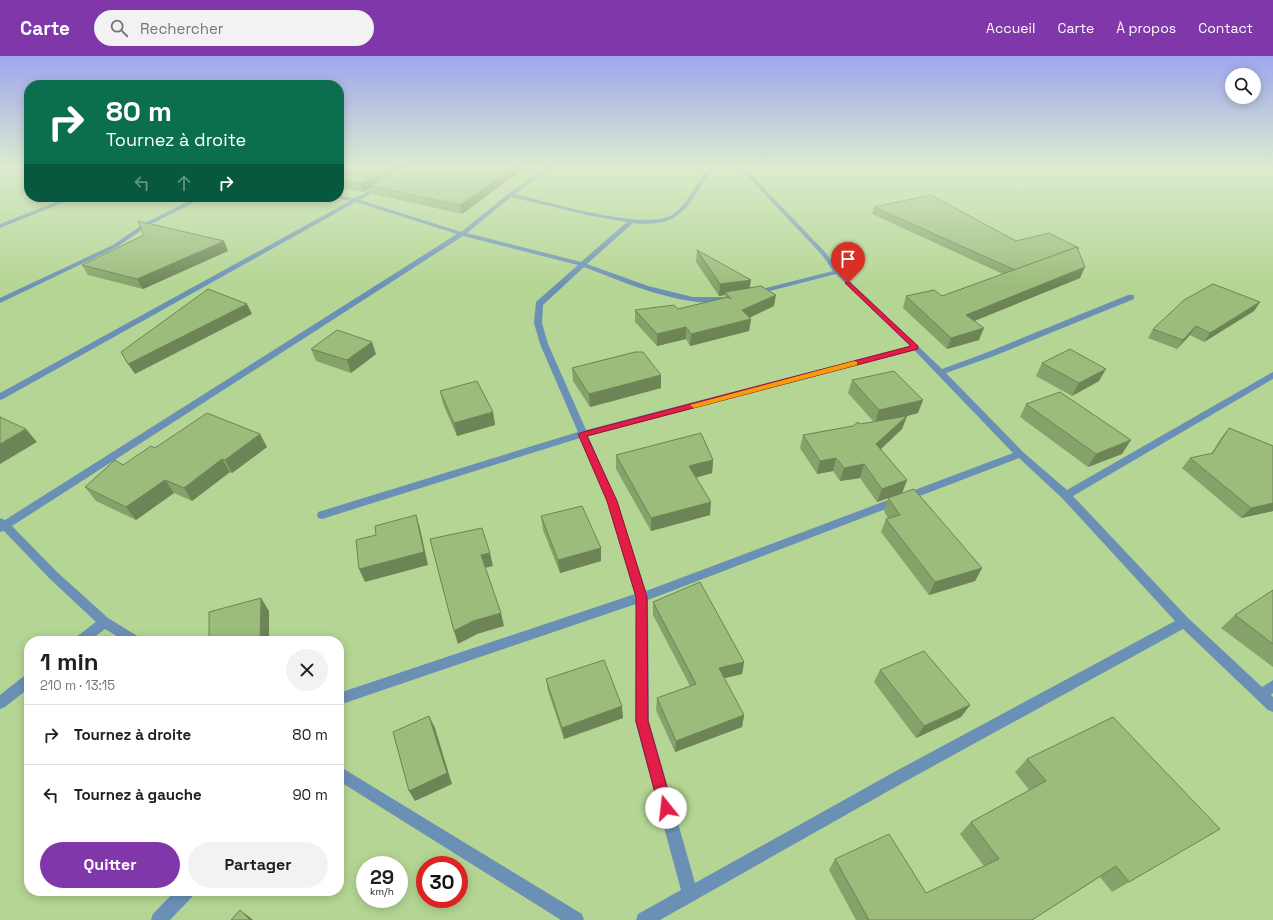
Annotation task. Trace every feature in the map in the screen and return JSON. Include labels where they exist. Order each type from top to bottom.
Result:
[{"type":"street","points":[[0,226],[50,206]]},
{"type":"street","points":[[0,301],[115,246],[147,224],[183,206]]},
{"type":"street","points":[[0,397],[242,264],[343,206]]},
{"type":"street","points":[[374,206],[462,234],[584,265],[646,288],[670,294],[693,299],[718,300],[737,297]]},
{"type":"street","points":[[127,636],[104,622],[2,525],[462,234],[495,206]]},
{"type":"street","points":[[563,206],[630,222],[659,221],[671,218],[682,206]]},
{"type":"street","points":[[778,206],[824,254],[837,272],[916,347],[1020,454],[1066,495],[1184,622],[1273,706]]},
{"type":"street","points":[[630,222],[539,304],[538,323],[544,344],[612,501],[642,597],[642,721],[690,894]]},
{"type":"street","points":[[750,295],[837,272]]},
{"type":"street","points":[[941,372],[991,354],[1131,297]]},
{"type":"street","points":[[322,515],[583,434],[916,347]]},
{"type":"street","points":[[1066,495],[1273,375]]},
{"type":"street","points":[[344,698],[642,597],[1020,454]]},
{"type":"street","points":[[86,636],[104,622]]},
{"type":"street","points":[[644,920],[901,776],[1184,622]]},
{"type":"street","points":[[0,703],[24,684]]},
{"type":"street","points":[[1262,694],[1273,686]]},
{"type":"street","points":[[344,776],[567,918]]},
{"type":"street","points":[[159,920],[181,896]]},
{"type":"building","points":[[952,206],[1016,241],[1049,233],[1077,247],[1015,270],[874,207]]},
{"type":"building","points":[[138,221],[224,241],[137,279],[82,265],[144,235]]},
{"type":"building","points":[[1077,247],[1085,267],[966,315],[984,328],[951,338],[906,296],[934,290],[942,296]]},
{"type":"building","points":[[697,250],[751,280],[720,284]]},
{"type":"building","points":[[1213,284],[1260,302],[1210,333],[1196,326],[1183,340],[1153,329],[1184,300]]},
{"type":"building","points":[[761,286],[776,295],[742,310],[751,319],[691,334],[686,327],[657,334],[635,310],[674,305],[678,309],[728,297],[731,299],[725,292]]},
{"type":"building","points":[[208,289],[247,304],[128,364],[121,352]]},
{"type":"building","points":[[337,330],[372,342],[347,360],[311,349]]},
{"type":"building","points":[[1070,349],[1106,369],[1079,383],[1042,363]]},
{"type":"building","points":[[635,352],[643,352],[661,375],[589,394],[572,368]]},
{"type":"building","points":[[894,371],[923,400],[879,410],[852,380]]},
{"type":"building","points":[[477,381],[493,412],[454,423],[440,391]]},
{"type":"building","points":[[1060,392],[1131,440],[1096,454],[1026,404]]},
{"type":"building","points":[[207,413],[260,434],[225,460],[222,459],[184,488],[165,480],[126,507],[85,487],[115,460],[123,465],[151,446],[155,448]]},
{"type":"building","points":[[907,416],[876,444],[907,480],[882,489],[864,464],[844,468],[836,458],[820,461],[803,435],[853,426],[858,422],[860,424]]},
{"type":"building","points":[[0,417],[26,429],[0,444]]},
{"type":"building","points":[[1229,428],[1273,446],[1273,503],[1251,508],[1190,458],[1213,453]]},
{"type":"building","points":[[701,433],[713,460],[689,466],[711,502],[651,518],[616,455]]},
{"type":"building","points":[[914,489],[982,568],[935,582],[886,519],[900,515],[888,498]]},
{"type":"building","points":[[582,506],[601,548],[558,560],[541,516]]},
{"type":"building","points":[[416,515],[424,552],[359,569],[356,540],[376,535],[375,526]]},
{"type":"building","points":[[482,528],[490,553],[481,555],[501,613],[473,621],[454,631],[430,539]]},
{"type":"building","points":[[700,582],[744,662],[719,668],[744,715],[676,741],[657,698],[696,684],[653,602]]},
{"type":"building","points":[[1273,590],[1273,644],[1235,615]]},
{"type":"building","points":[[261,598],[260,636],[209,636],[209,612]]},
{"type":"building","points":[[924,651],[970,705],[924,726],[880,670]]},
{"type":"building","points":[[604,660],[622,706],[562,728],[546,679]]},
{"type":"building","points":[[429,716],[447,773],[409,791],[393,732]]},
{"type":"building","points":[[1113,717],[1220,829],[1129,882],[1116,866],[1032,920],[869,920],[835,859],[889,834],[926,893],[999,859],[971,822],[1046,781],[1027,759]]},
{"type":"building","points":[[240,910],[250,920],[231,920]]},
{"type":"slow traffic","points":[[694,405],[854,363]]},
{"type":"route","points":[[666,808],[642,721],[642,597],[612,501],[583,434],[916,347],[848,283]]}]
